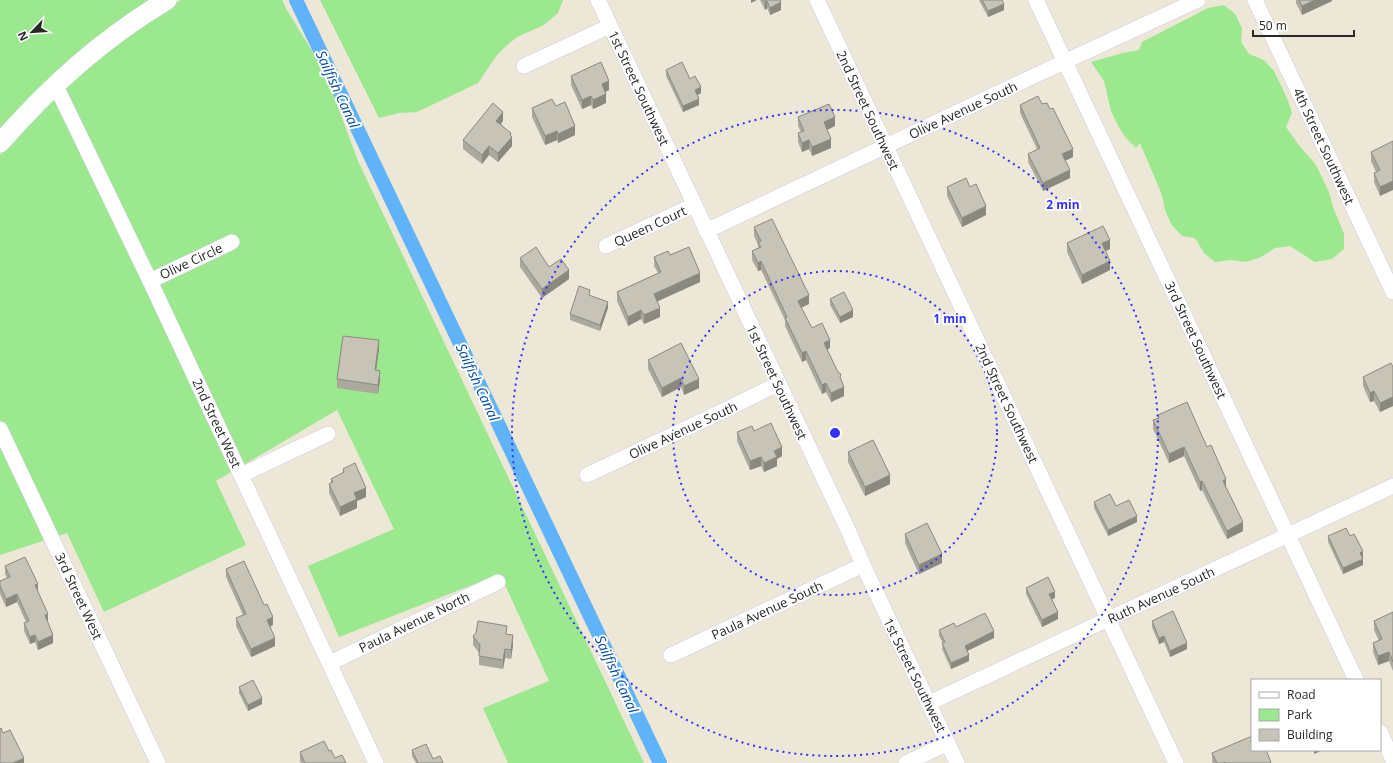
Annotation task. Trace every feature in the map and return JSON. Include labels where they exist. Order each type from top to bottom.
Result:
[{"type":"street","points":[[0,143],[55,84],[84,58],[112,36],[167,0]]},
{"type":"street","name":"1st Street Southwest","points":[[598,0],[957,763]]},
{"type":"street","name":"2nd Street Southwest","points":[[816,0],[1176,763]]},
{"type":"street","name":"3rd Street Southwest","points":[[1036,0],[1356,679]]},
{"type":"street","name":"Olive Avenue South","points":[[706,231],[1198,0]]},
{"type":"street","name":"4th Street Southwest","points":[[1255,0],[1393,292]]},
{"type":"street","points":[[524,66],[610,26]]},
{"type":"street","name":"2nd Street West","points":[[55,84],[150,281],[376,763]]},
{"type":"street","name":"Queen Court","points":[[606,246],[694,205]]},
{"type":"street","name":"Olive Circle","points":[[150,281],[232,242]]},
{"type":"street","name":"Olive Avenue South","points":[[587,475],[778,384]]},
{"type":"street","name":"3rd Street West","points":[[0,428],[158,763]]},
{"type":"street","points":[[241,475],[328,434]]},
{"type":"street","name":"Ruth Avenue South","points":[[929,703],[1393,486]]},
{"type":"street","name":"Paula Avenue South","points":[[671,655],[863,565]]},
{"type":"street","name":"Paula Avenue North","points":[[330,663],[498,582]]},
{"type":"street","points":[[1381,734],[1393,760]]},
{"type":"street","points":[[906,763],[948,743]]},
{"type":"green space","points":[[0,0],[153,0],[0,132]]},
{"type":"green space","points":[[181,0],[282,0],[325,72],[358,161],[644,763],[508,763],[483,708],[549,681],[500,574],[339,637],[308,566],[394,529],[337,410],[216,481],[246,545],[104,612],[67,533],[0,555],[0,155],[89,63],[157,14]]},
{"type":"green space","points":[[320,0],[563,0],[558,13],[544,25],[517,37],[505,47],[497,55],[478,83],[417,112],[399,113],[379,118]]},
{"type":"green space","points":[[1224,5],[1235,14],[1242,28],[1241,42],[1249,54],[1264,60],[1274,71],[1287,98],[1292,113],[1286,127],[1316,165],[1329,192],[1333,207],[1344,234],[1344,249],[1332,259],[1315,262],[1290,246],[1275,248],[1261,257],[1246,262],[1231,260],[1215,262],[1204,253],[1195,238],[1182,236],[1171,224],[1165,210],[1162,195],[1140,143],[1136,148],[1125,137],[1111,111],[1104,81],[1091,62],[1139,50],[1142,42],[1208,8]]},
{"type":"building","points":[[764,0],[780,0],[781,2],[770,8],[767,1],[765,2]]},
{"type":"building","points":[[982,0],[1002,0],[1004,4],[988,11]]},
{"type":"building","points":[[1299,0],[1315,0],[1302,6]]},
{"type":"building","points":[[601,62],[609,81],[602,84],[606,94],[593,100],[591,96],[582,100],[571,76]]},
{"type":"building","points":[[682,62],[690,79],[695,76],[701,87],[695,90],[699,99],[683,106],[666,70]]},
{"type":"building","points":[[1038,96],[1042,104],[1047,103],[1050,109],[1053,108],[1073,149],[1062,154],[1070,170],[1043,183],[1028,154],[1040,148],[1020,105]]},
{"type":"building","points":[[552,99],[556,106],[565,102],[575,126],[558,134],[557,131],[545,136],[532,108]]},
{"type":"building","points":[[493,103],[503,112],[496,121],[511,133],[510,135],[512,137],[498,153],[489,146],[482,155],[463,140]]},
{"type":"building","points":[[829,104],[835,117],[824,122],[831,139],[812,147],[809,140],[802,143],[798,133],[804,131],[798,117]]},
{"type":"building","points":[[1393,141],[1393,181],[1380,187],[1374,173],[1380,170],[1371,152]]},
{"type":"building","points":[[966,178],[970,187],[976,184],[986,206],[962,218],[947,187]]},
{"type":"building","points":[[772,219],[809,295],[798,301],[812,328],[822,323],[830,340],[824,343],[838,372],[841,374],[840,377],[844,387],[831,393],[826,383],[822,385],[806,351],[802,353],[785,318],[787,317],[761,261],[758,263],[752,251],[761,247],[758,243],[761,241],[754,227]]},
{"type":"building","points":[[1103,226],[1110,240],[1102,243],[1110,261],[1082,275],[1067,243]]},
{"type":"building","points":[[536,247],[549,267],[561,259],[569,270],[542,289],[520,258]]},
{"type":"building","points":[[689,247],[700,273],[654,294],[660,308],[644,315],[641,310],[628,317],[617,292],[661,272],[654,257],[668,251],[670,255]]},
{"type":"building","points":[[579,286],[590,290],[589,295],[608,302],[600,325],[570,314]]},
{"type":"building","points":[[844,292],[853,310],[840,317],[830,299]]},
{"type":"building","points":[[343,336],[379,340],[375,370],[380,371],[378,385],[337,379]]},
{"type":"building","points":[[681,343],[699,379],[684,386],[681,378],[662,388],[648,360]]},
{"type":"building","points":[[1391,363],[1393,367],[1393,397],[1380,403],[1374,391],[1370,393],[1363,377]]},
{"type":"building","points":[[1187,402],[1207,447],[1211,445],[1226,479],[1223,481],[1243,522],[1227,531],[1202,481],[1200,482],[1184,447],[1169,454],[1153,420],[1159,418],[1158,415]]},
{"type":"building","points":[[771,423],[782,447],[774,451],[777,457],[764,463],[761,457],[750,461],[737,432],[752,426],[754,431]]},
{"type":"building","points":[[873,440],[890,475],[865,487],[848,452]]},
{"type":"building","points":[[355,463],[366,488],[354,493],[357,499],[340,507],[329,484],[333,482],[331,479],[344,472],[343,469]]},
{"type":"building","points":[[1110,494],[1116,506],[1129,500],[1137,516],[1108,530],[1094,502]]},
{"type":"building","points":[[927,523],[942,554],[919,565],[905,534]]},
{"type":"building","points":[[1346,528],[1350,536],[1354,534],[1363,551],[1360,553],[1363,559],[1343,568],[1328,536]]},
{"type":"building","points":[[25,557],[38,584],[35,585],[48,614],[45,615],[53,635],[38,642],[35,635],[30,637],[24,623],[29,621],[17,594],[6,599],[0,586],[0,581],[10,577],[5,566]]},
{"type":"building","points":[[244,561],[264,605],[267,604],[273,617],[267,620],[275,638],[251,649],[236,618],[246,614],[226,569]]},
{"type":"building","points":[[1048,577],[1055,592],[1049,594],[1058,612],[1042,620],[1026,588]]},
{"type":"building","points":[[1173,611],[1187,643],[1170,651],[1164,636],[1159,638],[1152,621]]},
{"type":"building","points":[[1393,612],[1393,662],[1389,652],[1378,656],[1373,643],[1382,639],[1374,621]]},
{"type":"building","points":[[985,613],[994,631],[965,646],[969,655],[951,663],[942,643],[945,642],[939,630],[954,623],[956,627]]},
{"type":"building","points":[[478,621],[507,626],[506,634],[513,635],[511,650],[505,649],[503,660],[479,656],[480,645],[473,636],[476,633]]},
{"type":"building","points":[[253,680],[262,698],[248,705],[239,687]]},
{"type":"building","points":[[1,728],[3,733],[10,730],[24,758],[13,763],[0,763]]},
{"type":"building","points":[[1251,736],[1251,751],[1266,751],[1271,762],[1217,763],[1212,753]]},
{"type":"building","points":[[324,741],[329,751],[331,750],[335,758],[342,755],[346,763],[305,763],[300,752]]},
{"type":"building","points":[[426,744],[433,759],[440,756],[443,763],[418,763],[412,750]]},
{"type":"waterway","name":"Sailfish Canal","points":[[296,0],[660,763]]}]
